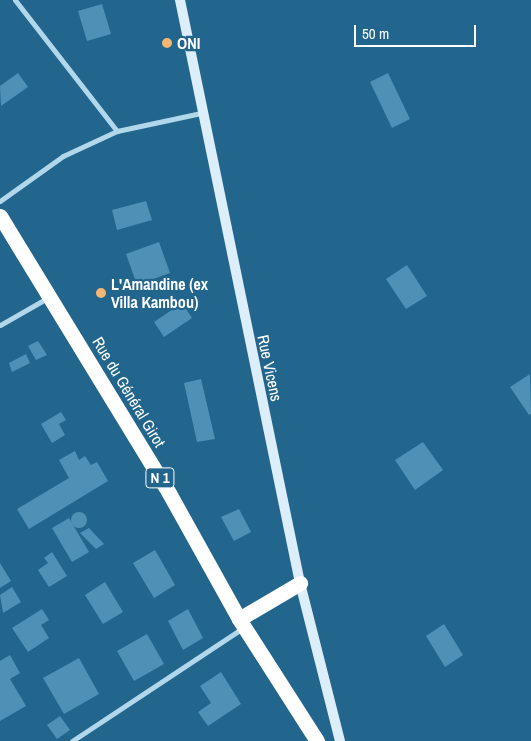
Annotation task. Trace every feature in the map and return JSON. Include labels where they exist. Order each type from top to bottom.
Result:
[{"type":"highway","name":"Rue du Général Girot","points":[[0,216],[51,296],[241,623],[317,741]]},
{"type":"highway","points":[[241,623],[300,584]]},
{"type":"street","points":[[15,0],[117,131]]},
{"type":"street","name":"Rue Vicens","points":[[180,0],[201,113],[300,584],[340,741]]},
{"type":"street","points":[[0,201],[63,156],[117,131],[201,113]]},
{"type":"street","points":[[0,324],[51,296]]},
{"type":"street","points":[[72,741],[241,623]]},
{"type":"building","points":[[102,4],[111,34],[87,41],[78,11]]},
{"type":"building","points":[[18,73],[28,87],[1,106],[0,86]]},
{"type":"building","points":[[388,73],[410,119],[392,128],[370,82]]},
{"type":"building","points":[[146,201],[152,220],[117,230],[112,210]]},
{"type":"building","points":[[159,242],[170,273],[137,285],[126,254]]},
{"type":"building","points":[[407,265],[427,296],[406,309],[386,279]]},
{"type":"building","points":[[182,303],[192,318],[164,337],[154,322]]},
{"type":"building","points":[[38,341],[47,355],[36,360],[28,346]]},
{"type":"building","points":[[26,354],[30,363],[12,372],[9,363]]},
{"type":"building","points":[[530,374],[531,414],[529,415],[510,387]]},
{"type":"building","points":[[201,379],[215,439],[197,442],[184,383]]},
{"type":"building","points":[[61,412],[66,420],[59,424],[65,435],[52,443],[41,424]]},
{"type":"building","points":[[423,442],[443,470],[415,490],[395,460]]},
{"type":"building","points":[[75,451],[79,460],[85,456],[91,465],[97,462],[108,481],[29,529],[17,509],[69,478],[59,460]]},
{"type":"building","points":[[239,509],[251,532],[234,541],[221,517]]},
{"type":"building","points":[[79,512],[85,514],[87,520],[85,526],[79,528],[73,526],[71,520],[73,514]]},
{"type":"building","points":[[69,518],[89,552],[72,562],[52,528]]},
{"type":"building","points":[[89,528],[104,544],[96,549],[80,533]]},
{"type":"building","points":[[155,550],[175,585],[154,598],[133,563]]},
{"type":"building","points":[[52,552],[67,576],[49,587],[38,570],[48,563],[44,558]]},
{"type":"building","points":[[0,563],[11,581],[0,588]]},
{"type":"building","points":[[105,582],[123,612],[103,624],[85,595]]},
{"type":"building","points":[[12,587],[21,602],[3,613],[0,595]]},
{"type":"building","points":[[42,609],[49,620],[41,625],[49,638],[28,652],[12,628]]},
{"type":"building","points":[[188,609],[203,638],[183,650],[168,621]]},
{"type":"building","points":[[444,624],[463,655],[445,667],[426,636]]},
{"type":"building","points":[[147,634],[164,664],[134,681],[117,651]]},
{"type":"building","points":[[10,655],[20,673],[10,679],[26,706],[0,721],[0,661]]},
{"type":"building","points":[[79,658],[99,694],[64,714],[43,678]]},
{"type":"building","points":[[221,672],[241,704],[208,726],[198,712],[211,703],[200,686]]},
{"type":"building","points":[[60,716],[70,730],[57,739],[47,725]]},
{"type":"place","name":"ONI","points":[[167,43]]},
{"type":"place","name":"L'Amandine (ex Villa Kambou)","points":[[101,293]]}]
